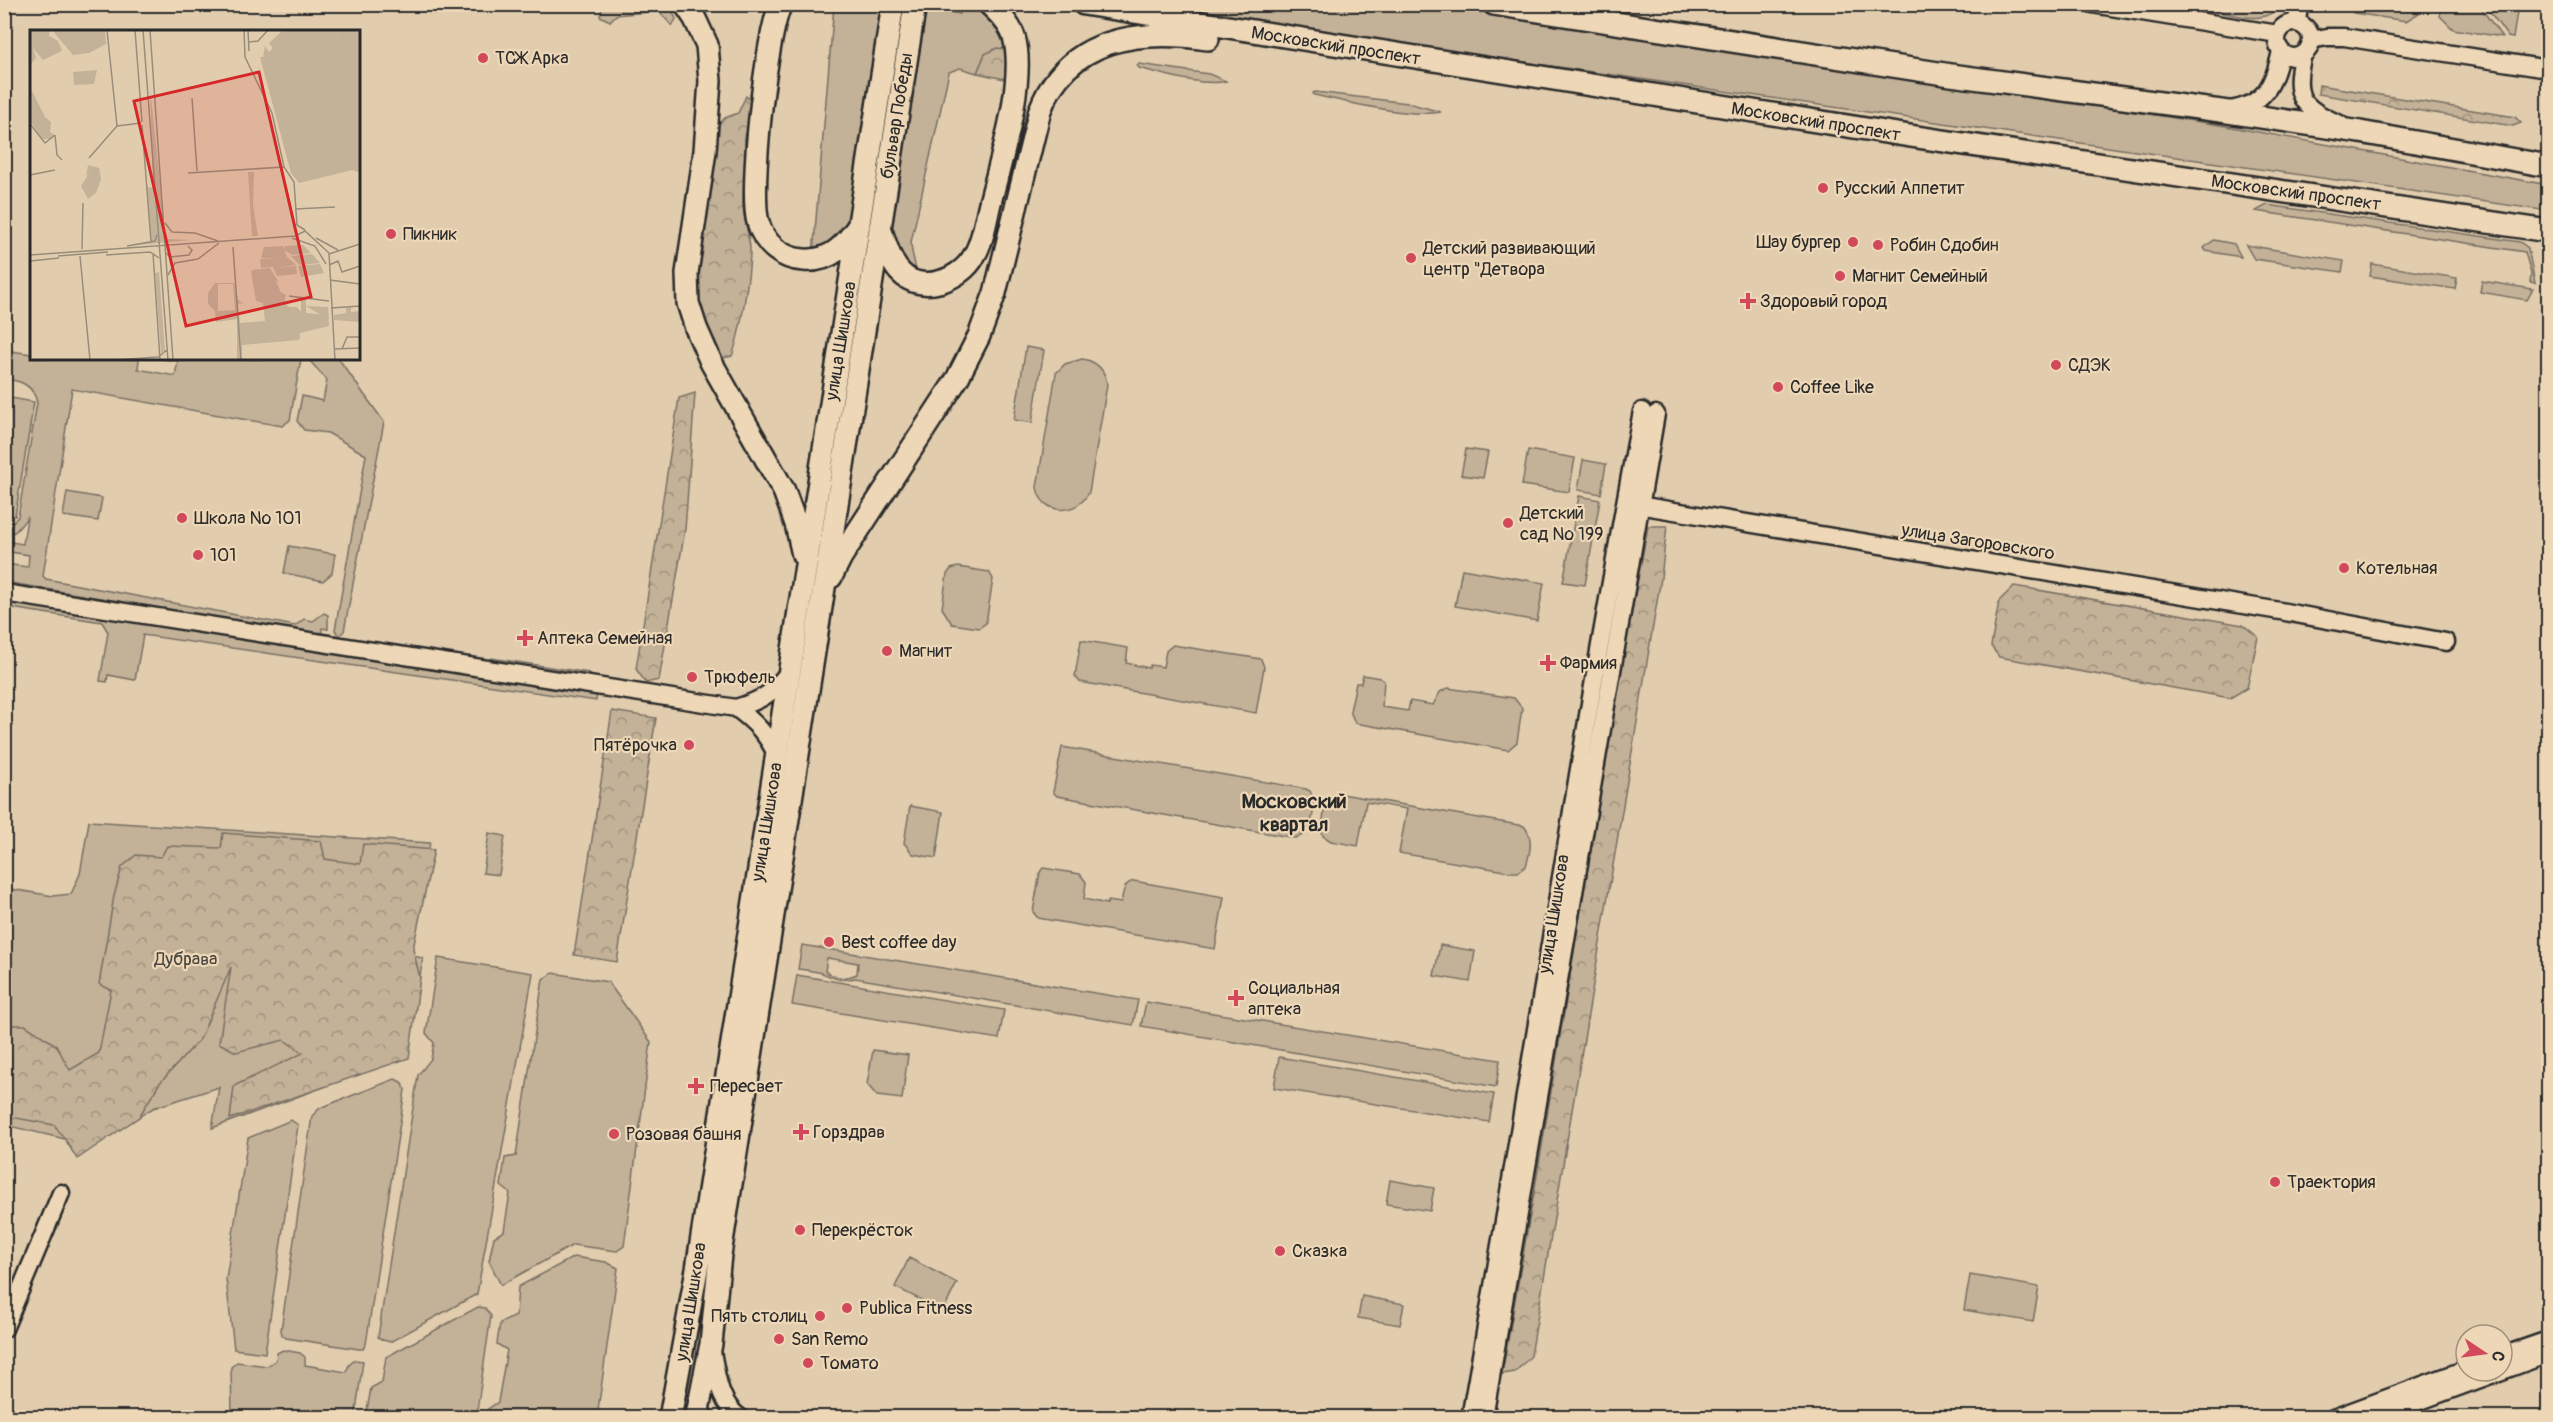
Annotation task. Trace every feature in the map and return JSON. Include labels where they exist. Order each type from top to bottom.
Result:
[{"type":"main road","points":[[685,4],[707,45],[710,81],[705,151],[687,273],[688,303],[711,362],[784,491],[796,524],[806,568]]},
{"type":"main road","points":[[781,4],[769,54],[759,142],[755,190],[758,223],[765,238],[776,251],[801,260],[817,261],[837,251],[848,242],[859,225]]},
{"type":"main road","name":"бульвар Победы","points":[[859,225],[893,4]]},
{"type":"main road","name":"бульвар Победы","points":[[880,228],[915,4]]},
{"type":"main road","points":[[880,228],[890,255],[900,272],[913,280],[931,283],[948,280],[974,257],[1002,156],[1017,79],[1014,36],[1008,23],[989,4]]},
{"type":"main road","name":"Московский проспект","points":[[1084,4],[1910,136],[2548,231]]},
{"type":"main road","points":[[1494,4],[1951,75],[2360,132],[2548,166]]},
{"type":"main road","points":[[822,595],[841,557],[957,379],[979,336],[995,294],[1040,110],[1047,92],[1070,63],[1084,52],[1105,44],[1156,36],[1181,35],[1288,50],[1361,50]]},
{"type":"main road","name":"улица Шишкова","points":[[754,967],[777,756],[859,225]]},
{"type":"main road","name":"улица Шишкова","points":[[673,1415],[741,1053],[754,967],[822,595],[880,228]]},
{"type":"main road","name":"улица Шишкова","points":[[702,1418],[698,1410],[711,1344],[741,1053]]},
{"type":"street","points":[[2092,4],[2278,34]]},
{"type":"street","points":[[2297,23],[2299,4]]},
{"type":"street","points":[[2360,132],[2315,113],[2306,104],[2301,97],[2298,80],[2307,47],[2308,31],[2297,23],[2284,26],[2278,34],[2277,44],[2281,51],[2293,57],[2307,47],[2327,37],[2548,69]]},
{"type":"street","points":[[2221,111],[2249,105],[2264,94],[2275,75],[2281,51]]},
{"type":"street","name":"улица Шишкова","points":[[1470,1418],[1629,474],[1649,413],[1638,505],[1484,1418]]},
{"type":"street","name":"улица Загоровского","points":[[1638,505],[2311,616],[2446,642]]},
{"type":"street","points":[[4,593],[736,708],[759,701],[776,688],[790,669]]},
{"type":"street","points":[[736,708],[768,736],[777,756]]},
{"type":"street","points":[[4,1329],[61,1193]]},
{"type":"street","points":[[2514,1352],[2548,1340]]},
{"type":"street","points":[[711,1344],[719,1386],[730,1411],[741,1418]]},
{"type":"street","points":[[2514,1367],[2548,1354]]},
{"type":"street","points":[[2333,1418],[2454,1373]]},
{"type":"street","points":[[2374,1418],[2469,1383]]},
{"type":"green space","points":[[669,4],[676,19],[672,26],[659,11],[616,15],[610,21],[600,16],[603,5]]},
{"type":"green space","points":[[834,5],[883,5],[852,207],[846,231],[813,255]]},
{"type":"green space","points":[[926,5],[941,5],[940,10],[960,14],[962,5],[988,9],[1011,50],[985,54],[977,73],[960,68],[949,72],[911,242],[916,272],[902,257],[891,231]]},
{"type":"green space","points":[[1132,5],[1449,5],[2226,126],[2548,185],[2548,211]]},
{"type":"green space","points":[[2216,5],[2282,5],[2268,15],[2255,18],[2223,13]]},
{"type":"green space","points":[[2367,5],[2421,5],[2419,13],[2406,21],[2354,13]]},
{"type":"green space","points":[[2442,5],[2479,5],[2502,37],[2453,29],[2440,16]]},
{"type":"green space","points":[[2485,5],[2518,5],[2513,38],[2508,37]]},
{"type":"green space","points":[[997,48],[1011,50],[1009,80],[977,73],[985,54]]},
{"type":"green space","points":[[1137,65],[1209,74],[1226,81],[1207,82],[1183,79],[1139,68]]},
{"type":"green space","points":[[2319,85],[2515,117],[2521,123],[2513,126],[2318,94]]},
{"type":"green space","points":[[1315,92],[1408,103],[1441,112],[1413,113],[1378,108],[1314,95]]},
{"type":"green space","points":[[746,96],[751,101],[753,123],[745,136],[746,161],[743,195],[750,248],[748,273],[742,318],[732,356],[723,358],[713,354],[692,298],[716,127],[725,118],[738,113]]},
{"type":"green space","points":[[2267,205],[2520,242],[2528,248],[2535,283],[2530,282],[2531,274],[2525,252],[2256,211]]},
{"type":"green space","points":[[2214,240],[2234,244],[2241,257],[2206,251],[2204,248]]},
{"type":"green space","points":[[2246,245],[2344,261],[2342,272],[2254,259]]},
{"type":"green space","points":[[2372,264],[2457,278],[2455,289],[2370,276]]},
{"type":"green space","points":[[2482,281],[2533,289],[2527,300],[2480,292]]},
{"type":"green space","points":[[1026,347],[1044,350],[1032,423],[1014,420]]},
{"type":"green space","points":[[4,350],[30,354],[30,360],[139,360],[138,369],[175,376],[178,361],[170,360],[301,360],[290,420],[282,426],[72,389],[43,576],[46,579],[295,626],[304,619],[313,621],[324,613],[328,615],[328,629],[322,628],[321,635],[5,582],[5,564],[28,567],[29,555],[4,551],[5,541],[23,544],[27,518],[16,531],[5,537],[5,529],[18,517],[37,403],[33,392],[26,385],[5,380],[5,372],[8,371],[5,370]]},
{"type":"green space","points":[[1082,359],[1099,367],[1105,375],[1107,385],[1089,492],[1084,500],[1069,509],[1052,508],[1040,497],[1037,487],[1056,373],[1065,364]]},
{"type":"green space","points":[[309,360],[339,360],[384,422],[344,631],[339,636],[335,630],[366,455],[328,433],[304,430],[297,421],[302,396],[323,401],[327,380]]},
{"type":"green space","points":[[695,393],[685,530],[659,680],[646,683],[636,669],[679,398]]},
{"type":"green space","points":[[5,397],[34,402],[15,516],[5,514]]},
{"type":"green space","points":[[1466,449],[1488,452],[1483,478],[1461,475]]},
{"type":"green space","points":[[1528,450],[1575,458],[1569,492],[1522,485]]},
{"type":"green space","points":[[1583,460],[1606,464],[1601,494],[1578,490]]},
{"type":"green space","points":[[67,492],[102,498],[98,521],[63,516]]},
{"type":"green space","points":[[1579,496],[1600,500],[1585,585],[1563,582]]},
{"type":"green space","points":[[1648,526],[1667,526],[1661,578],[1531,1356],[1515,1372],[1502,1374],[1619,679]]},
{"type":"green space","points":[[289,546],[335,554],[332,573],[323,581],[284,573]]},
{"type":"green space","points":[[958,567],[989,572],[993,579],[986,623],[979,628],[952,624],[942,608],[947,574],[951,569]]},
{"type":"green space","points":[[1462,569],[1544,583],[1537,621],[1455,606]]},
{"type":"green space","points":[[2014,586],[2243,625],[2258,637],[2247,688],[2230,698],[1999,657],[1991,646],[1999,601]]},
{"type":"green space","points":[[4,593],[477,667],[491,658],[589,673],[598,686],[596,701],[143,635],[135,680],[108,675],[107,682],[100,681],[108,632],[102,622],[5,607]]},
{"type":"green space","points":[[1081,640],[1128,648],[1126,663],[1149,668],[1150,665],[1163,667],[1166,651],[1173,645],[1261,659],[1264,667],[1256,713],[1080,682],[1075,676]]},
{"type":"green space","points":[[1363,675],[1384,681],[1382,707],[1408,711],[1410,701],[1433,705],[1440,692],[1448,688],[1514,698],[1522,708],[1517,742],[1508,750],[1355,723],[1350,711],[1356,683],[1361,683]]},
{"type":"green space","points":[[612,711],[656,718],[617,962],[574,955]]},
{"type":"green space","points":[[1062,747],[1306,789],[1310,791],[1313,802],[1311,820],[1303,835],[1295,838],[1057,796],[1053,792]]},
{"type":"green space","points":[[1342,794],[1524,826],[1530,841],[1526,866],[1518,872],[1511,872],[1399,853],[1407,809],[1366,802],[1358,846],[1331,841],[1323,836],[1322,832],[1325,808],[1331,799]]},
{"type":"green space","points":[[910,806],[943,812],[936,858],[913,854],[904,843]]},
{"type":"green space","name":"Дубрава","points":[[89,821],[430,843],[407,947],[408,955],[423,958],[406,1057],[212,1128],[219,1087],[153,1108],[96,1143],[65,1139],[5,1125],[4,888],[53,896],[71,894],[80,874]]},
{"type":"green space","name":"Дубрава","points":[[223,833],[321,841],[325,859],[360,864],[363,844],[434,850],[413,949],[420,978],[409,1058],[230,1119],[234,1086],[303,1053],[284,1040],[236,1052],[219,1043],[231,967],[200,1039],[159,1084],[139,1117],[77,1159],[54,1125],[5,1116],[5,1025],[25,1025],[56,1045],[70,1070],[99,1053],[111,990],[99,984],[114,896],[122,867],[136,855],[161,857],[167,846],[221,848]]},
{"type":"green space","points":[[489,833],[505,836],[499,875],[483,873]]},
{"type":"green space","points":[[1043,868],[1080,874],[1086,882],[1084,899],[1107,904],[1108,901],[1121,903],[1126,886],[1134,881],[1224,897],[1215,949],[1038,918],[1033,912],[1040,872]]},
{"type":"green space","points":[[802,945],[1138,1000],[1133,1025],[855,978],[838,979],[819,972],[798,969]],"holes":[[[827,958],[858,963],[857,974],[849,977],[837,977],[825,971]]]},
{"type":"green space","points":[[1440,945],[1475,951],[1470,982],[1434,976]]},
{"type":"green space","points":[[438,958],[533,973],[477,1294],[390,1342],[378,1337],[418,1075],[431,1059],[434,1043],[426,1033]]},
{"type":"green space","points":[[553,973],[608,982],[651,1042],[624,1246],[617,1251],[573,1245],[501,1285],[489,1261],[494,1237],[504,1231],[510,1193],[501,1186],[505,1158],[516,1156],[543,979]]},
{"type":"green space","points":[[797,975],[1004,1010],[999,1039],[792,1005]]},
{"type":"green space","points":[[1146,1002],[1500,1060],[1496,1087],[1141,1026]]},
{"type":"green space","points":[[873,1050],[908,1055],[902,1099],[877,1096],[867,1084]]},
{"type":"green space","points":[[1279,1057],[1494,1094],[1489,1122],[1274,1088]]},
{"type":"green space","points":[[744,1061],[690,1412],[681,1411]]},
{"type":"green space","points":[[395,1079],[403,1083],[405,1090],[366,1344],[363,1349],[359,1349],[286,1338],[282,1335],[281,1330],[312,1116],[320,1108]]},
{"type":"green space","points":[[291,1120],[298,1125],[265,1353],[234,1349],[226,1279],[248,1138]]},
{"type":"green space","points":[[1390,1180],[1434,1188],[1430,1211],[1386,1204]]},
{"type":"green space","points":[[574,1257],[606,1262],[618,1268],[597,1417],[487,1417],[488,1409],[498,1402],[507,1350],[497,1344],[500,1323],[516,1316],[518,1287]]},
{"type":"green space","points":[[909,1258],[957,1283],[943,1311],[895,1287]]},
{"type":"green space","points":[[1970,1275],[2039,1287],[2033,1322],[1964,1310]]},
{"type":"green space","points":[[1362,1296],[1404,1304],[1400,1325],[1358,1318]]},
{"type":"green space","points":[[478,1307],[485,1308],[491,1316],[476,1417],[371,1417],[367,1410],[371,1388],[382,1382],[386,1357]]},
{"type":"green space","points":[[283,1350],[300,1353],[305,1357],[305,1365],[346,1372],[355,1360],[363,1361],[355,1417],[232,1417],[231,1367],[237,1362],[267,1366],[276,1360],[277,1353]]},
{"type":"place","name":"ТСЖ Арка","points":[[483,58]]},
{"type":"place","name":"Русский Аппетит","points":[[1823,188]]},
{"type":"place","name":"Пикник","points":[[391,234]]},
{"type":"place","name":"Шау бургер","points":[[1853,242]]},
{"type":"place","name":"Робин Сдобин","points":[[1878,245]]},
{"type":"place","name":"Детский развивающий центр \"Детвора","points":[[1411,258]]},
{"type":"place","name":"Магнит Семейный","points":[[1840,276]]},
{"type":"place","name":"Здоровый город","points":[[1748,301]]},
{"type":"place","name":"СДЭК","points":[[2056,365]]},
{"type":"place","name":"Coffee Like","points":[[1778,387]]},
{"type":"place","name":"Школа № 101","points":[[182,518]]},
{"type":"place","name":"Детский сад № 199","points":[[1508,523]]},
{"type":"place","name":"101","points":[[198,555]]},
{"type":"place","name":"Котельная","points":[[2344,568]]},
{"type":"place","name":"Аптека Семейная","points":[[525,638]]},
{"type":"place","name":"Магнит","points":[[887,651]]},
{"type":"place","name":"Фармия","points":[[1548,663]]},
{"type":"place","name":"Трюфель","points":[[692,677]]},
{"type":"place","name":"Пятёрочка","points":[[689,745]]},
{"type":"place","name":"Best coffee day","points":[[829,942]]},
{"type":"place","name":"Социальная аптека","points":[[1236,998]]},
{"type":"place","name":"Пересвет","points":[[696,1086]]},
{"type":"place","name":"Горздрав","points":[[801,1132]]},
{"type":"place","name":"Розовая башня","points":[[614,1134]]},
{"type":"place","name":"Траектория","points":[[2275,1182]]},
{"type":"place","name":"Перекрёсток","points":[[800,1230]]},
{"type":"place","name":"Сказка","points":[[1280,1251]]},
{"type":"place","name":"Publica Fitness","points":[[847,1308]]},
{"type":"place","name":"Пять столиц","points":[[820,1316]]},
{"type":"place","name":"San Remo","points":[[779,1339]]},
{"type":"place","name":"Томато","points":[[808,1363]]},
{"type":"district","name":"Московский квартал","points":[[1294,812]]}]
